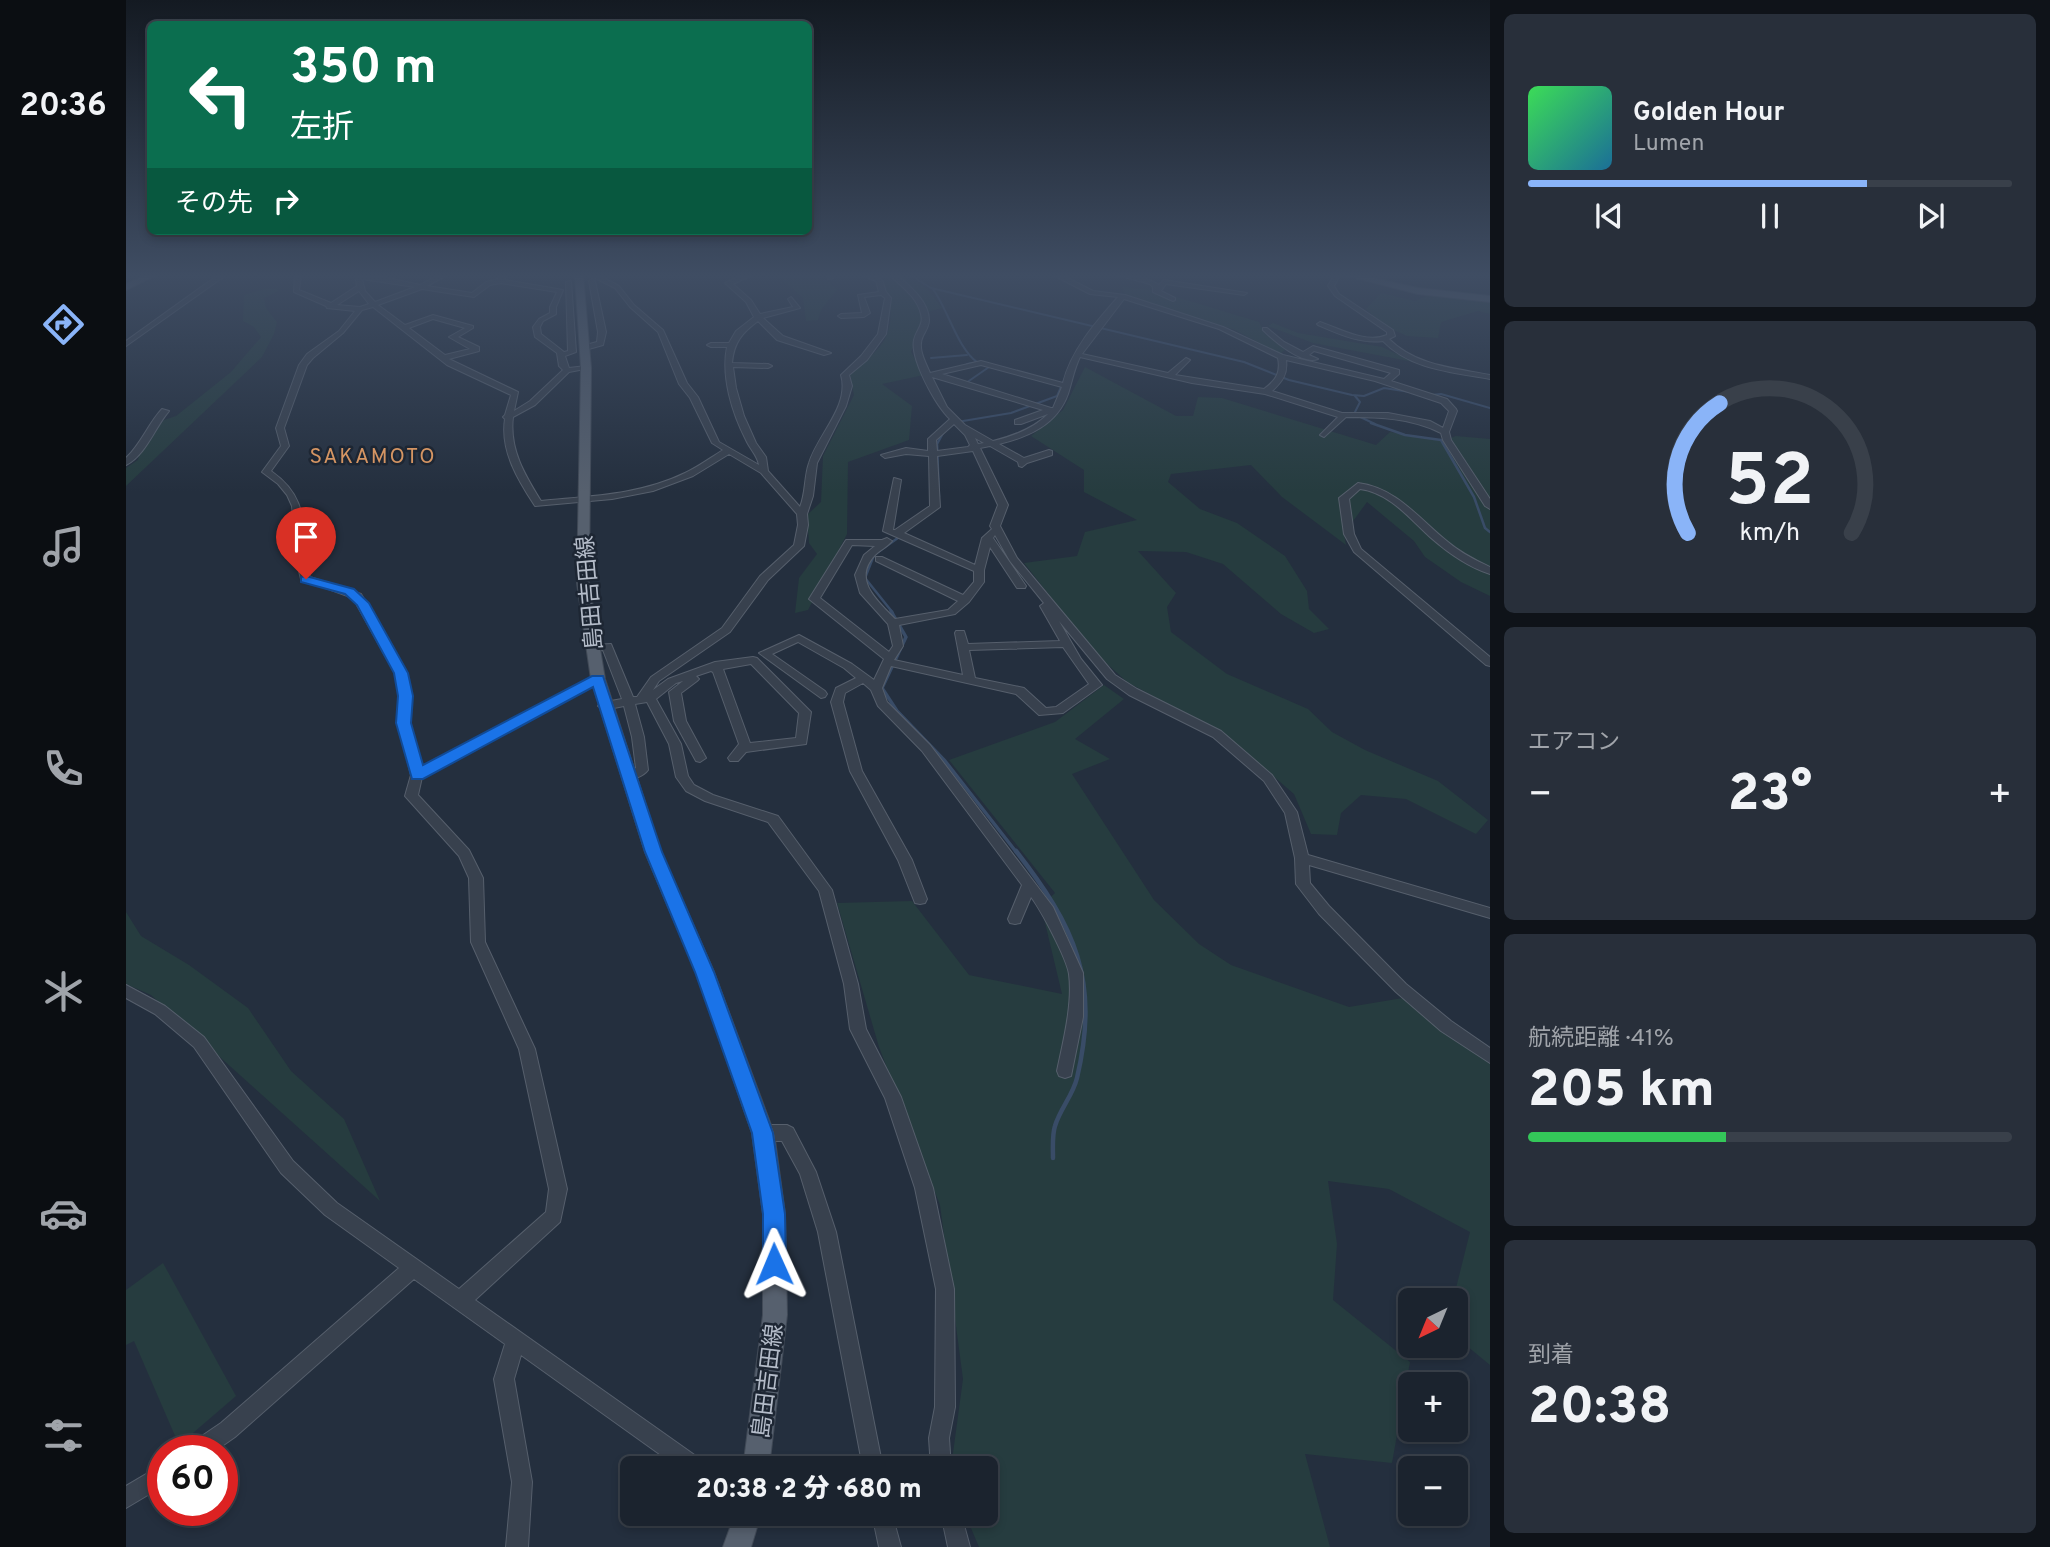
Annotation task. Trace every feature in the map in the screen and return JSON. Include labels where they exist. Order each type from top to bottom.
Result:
[{"type":"main road","name":"島田吉田線","points":[[585,347],[583,583],[597,679],[653,852],[741,1066],[762,1133],[774,1214],[775,1315],[757,1456]]},
{"type":"main road","points":[[737,1547],[744,1526]]},
{"type":"street","points":[[324,347],[303,365],[280,428],[285,446],[266,472],[280,480],[299,506],[300,523],[296,533],[300,564],[306,579],[357,596],[401,673],[405,696],[404,723],[417,775],[411,796],[464,853],[477,878],[478,942],[527,1049],[558,1189],[554,1216],[460,1301]]},
{"type":"street","points":[[429,347],[468,374],[486,377],[515,394],[507,417],[507,443],[516,468],[538,504],[661,486],[684,477],[726,452]]},
{"type":"street","points":[[443,358],[477,349],[473,347]]},
{"type":"street","points":[[552,347],[561,355],[563,366],[567,370]]},
{"type":"street","points":[[561,355],[572,352],[573,347]]},
{"type":"street","points":[[668,347],[683,384],[694,397],[716,443],[726,452],[764,471],[802,514]]},
{"type":"street","points":[[731,347],[729,365],[737,406],[749,439],[765,461],[764,471]]},
{"type":"street","points":[[809,347],[827,353]]},
{"type":"street","points":[[628,776],[642,770],[637,700],[655,678],[726,629],[764,579],[799,546],[802,514],[809,496],[813,463],[842,406],[848,386],[845,375],[872,347]]},
{"type":"street","points":[[893,623],[951,612],[965,600],[979,582],[979,570],[1003,505],[968,434],[943,408],[933,374],[918,354],[918,347]]},
{"type":"street","points":[[885,455],[906,452],[944,453],[995,444],[1026,435],[1062,400],[1063,385],[1085,347]]},
{"type":"street","points":[[1263,347],[1280,357],[1386,380],[1450,404],[1453,411],[1445,432],[1451,448],[1490,506]]},
{"type":"street","points":[[1289,347],[1303,355],[1313,348],[1396,372],[1386,380]]},
{"type":"street","points":[[1391,347],[1418,361],[1490,377]]},
{"type":"street","points":[[1079,355],[1168,376],[1266,392],[1348,415],[1388,415],[1427,424],[1445,432]]},
{"type":"street","points":[[1266,392],[1281,378],[1284,368],[1280,357]]},
{"type":"street","points":[[1168,376],[1186,360]]},
{"type":"street","points":[[933,374],[978,363],[1063,385]]},
{"type":"street","points":[[729,365],[768,366]]},
{"type":"street","points":[[507,417],[531,407],[567,370],[586,368]]},
{"type":"street","points":[[933,374],[1052,410]]},
{"type":"street","points":[[1018,422],[1052,410]]},
{"type":"street","points":[[126,461],[152,422],[164,411]]},
{"type":"street","points":[[1324,435],[1348,415]]},
{"type":"street","points":[[958,423],[1023,463],[1049,453]]},
{"type":"street","points":[[876,688],[898,646],[893,623],[865,593],[860,575],[869,555],[935,507],[932,439],[958,423]]},
{"type":"street","points":[[897,480],[888,531],[979,570]]},
{"type":"street","points":[[1490,571],[1443,544],[1385,492],[1373,486],[1358,486],[1344,498],[1349,534],[1357,550],[1490,663]]},
{"type":"street","points":[[992,533],[1021,586]]},
{"type":"street","points":[[992,533],[1111,677],[1133,692],[1217,734],[1268,778],[1292,812],[1302,858],[1303,884],[1324,911],[1401,988],[1446,1026],[1490,1056]]},
{"type":"street","points":[[885,543],[849,542],[814,599],[889,661],[901,666],[1020,691],[1043,712],[1059,710],[1096,685],[1037,595],[1040,592]]},
{"type":"street","points":[[879,559],[965,600]]},
{"type":"street","points":[[960,633],[970,680]]},
{"type":"street","points":[[606,705],[637,700],[672,681],[713,666],[764,653],[799,638],[848,666],[876,688],[882,704],[926,748],[1046,907],[1076,973],[1075,1017],[1065,1070]]},
{"type":"street","points":[[963,647],[1067,644]]},
{"type":"street","points":[[593,648],[607,646],[637,700],[675,744],[682,777],[690,788],[709,798],[773,819],[825,890],[851,984],[858,1029],[893,1097],[924,1188],[942,1276],[945,1407],[939,1438],[940,1456]]},
{"type":"street","points":[[764,653],[821,694]]},
{"type":"street","points":[[700,758],[680,721],[675,692],[713,666],[753,660],[805,712],[802,741],[745,748],[734,758]]},
{"type":"street","points":[[713,666],[718,670],[745,748]]},
{"type":"street","points":[[417,775],[597,679]]},
{"type":"street","points":[[863,679],[840,691],[837,702],[856,771],[905,860],[920,899]]},
{"type":"street","points":[[1302,858],[1490,913]]},
{"type":"street","points":[[1015,919],[1030,884]]},
{"type":"street","points":[[126,991],[160,1010],[199,1042],[287,1167],[331,1209],[514,1342],[678,1456]]},
{"type":"street","points":[[762,1133],[787,1133],[808,1172],[827,1232],[871,1456]]},
{"type":"street","points":[[221,1435],[414,1267]]},
{"type":"street","points":[[514,1342],[504,1379],[522,1482],[517,1547]]},
{"type":"street","points":[[126,1498],[147,1484]]},
{"type":"street","points":[[885,1526],[890,1547]]},
{"type":"street","points":[[954,1526],[959,1547]]},
{"type":"green space","points":[[252,347],[267,347],[262,357],[126,486],[126,468],[138,460],[141,445],[164,420],[176,416],[231,372]]},
{"type":"green space","points":[[913,347],[911,352],[924,375],[882,384],[912,406],[909,440],[848,462],[847,534],[808,610],[795,613],[799,578],[817,554],[809,543],[807,515],[821,502],[823,456],[854,395],[850,375],[878,349]]},
{"type":"green space","points":[[1267,347],[1286,349],[1280,354]]},
{"type":"green space","points":[[1335,347],[1382,347],[1414,362]]},
{"type":"green space","points":[[1085,367],[1176,416],[1193,416],[1198,397],[1222,398],[1376,445],[1390,432],[1442,441],[1456,436],[1490,439],[1490,596],[1461,582],[1425,557],[1414,541],[1367,502],[1351,524],[1343,528],[1346,545],[1282,497],[1251,465],[1171,474],[1168,482],[1200,509],[1237,523],[1285,556],[1307,591],[1309,609],[1329,629],[1314,633],[1281,614],[1223,564],[1186,552],[1138,551],[1176,593],[1167,607],[1171,632],[1227,674],[1308,709],[1332,732],[1365,750],[1438,781],[1488,820],[1476,834],[1406,799],[1361,795],[1341,813],[1337,835],[1311,834],[1294,794],[1227,736],[1127,682],[1094,652],[1024,563],[1077,556],[1085,532],[1137,520],[1084,492],[1084,470],[1031,436],[1063,410]]},
{"type":"green space","points":[[1104,685],[1124,699],[1075,739],[1110,759],[1072,774],[1154,900],[1199,944],[1231,965],[1349,1007],[1403,998],[1490,1062],[1490,1365],[1468,1347],[1468,1288],[1456,1288],[1470,1232],[1389,1189],[1328,1181],[1337,1244],[1333,1300],[1398,1352],[1398,1358],[1405,1358],[1410,1362],[1408,1372],[1398,1372],[1398,1429],[1392,1463],[1305,1454],[1330,1547],[979,1547],[970,1526],[998,1526],[998,1456],[953,1456],[963,1379],[940,1205],[879,1047],[837,903],[912,901],[969,975],[1062,994],[1041,906],[1055,893],[949,760],[1055,722]]},
{"type":"green space","points":[[126,912],[141,936],[189,965],[248,1008],[291,1071],[344,1119],[380,1201],[151,995],[126,984]]},
{"type":"green space","points":[[163,1263],[236,1396],[191,1435],[175,1435],[134,1341],[126,1345],[126,1290]]},
{"type":"waterway","points":[[964,347],[977,362],[967,364]]},
{"type":"waterway","points":[[1181,347],[1244,362],[1289,380],[1352,395],[1364,396],[1384,388],[1410,392]]},
{"type":"waterway","points":[[957,422],[1011,413],[1057,396],[1077,351]]},
{"type":"waterway","points":[[931,358],[967,355]]},
{"type":"waterway","points":[[966,383],[989,367]]},
{"type":"waterway","points":[[1431,395],[1441,394],[1490,408]]},
{"type":"waterway","points":[[1355,396],[1360,402],[1354,414],[1375,424]]},
{"type":"waterway","points":[[1371,423],[1405,435],[1441,440],[1474,497],[1485,528],[1490,532]]},
{"type":"waterway","points":[[939,497],[937,444],[943,433]]},
{"type":"waterway","points":[[893,613],[865,578],[874,555],[902,535]]},
{"type":"waterway","points":[[891,611],[906,637],[882,688],[897,711],[945,761],[1017,853]]},
{"type":"waterway","points":[[1016,851],[1054,905],[1067,930],[1083,983],[1083,1043],[1077,1078],[1054,1130],[1053,1158]]},
{"type":"district","name":"SAKAMOTO","points":[[373,456]]},
{"type":"route","points":[[306,579],[313,584],[349,592],[357,596],[362,603],[401,673],[405,696],[404,723],[417,775],[597,679],[653,852],[705,972],[741,1066],[762,1133],[774,1214],[774,1264]]}]
